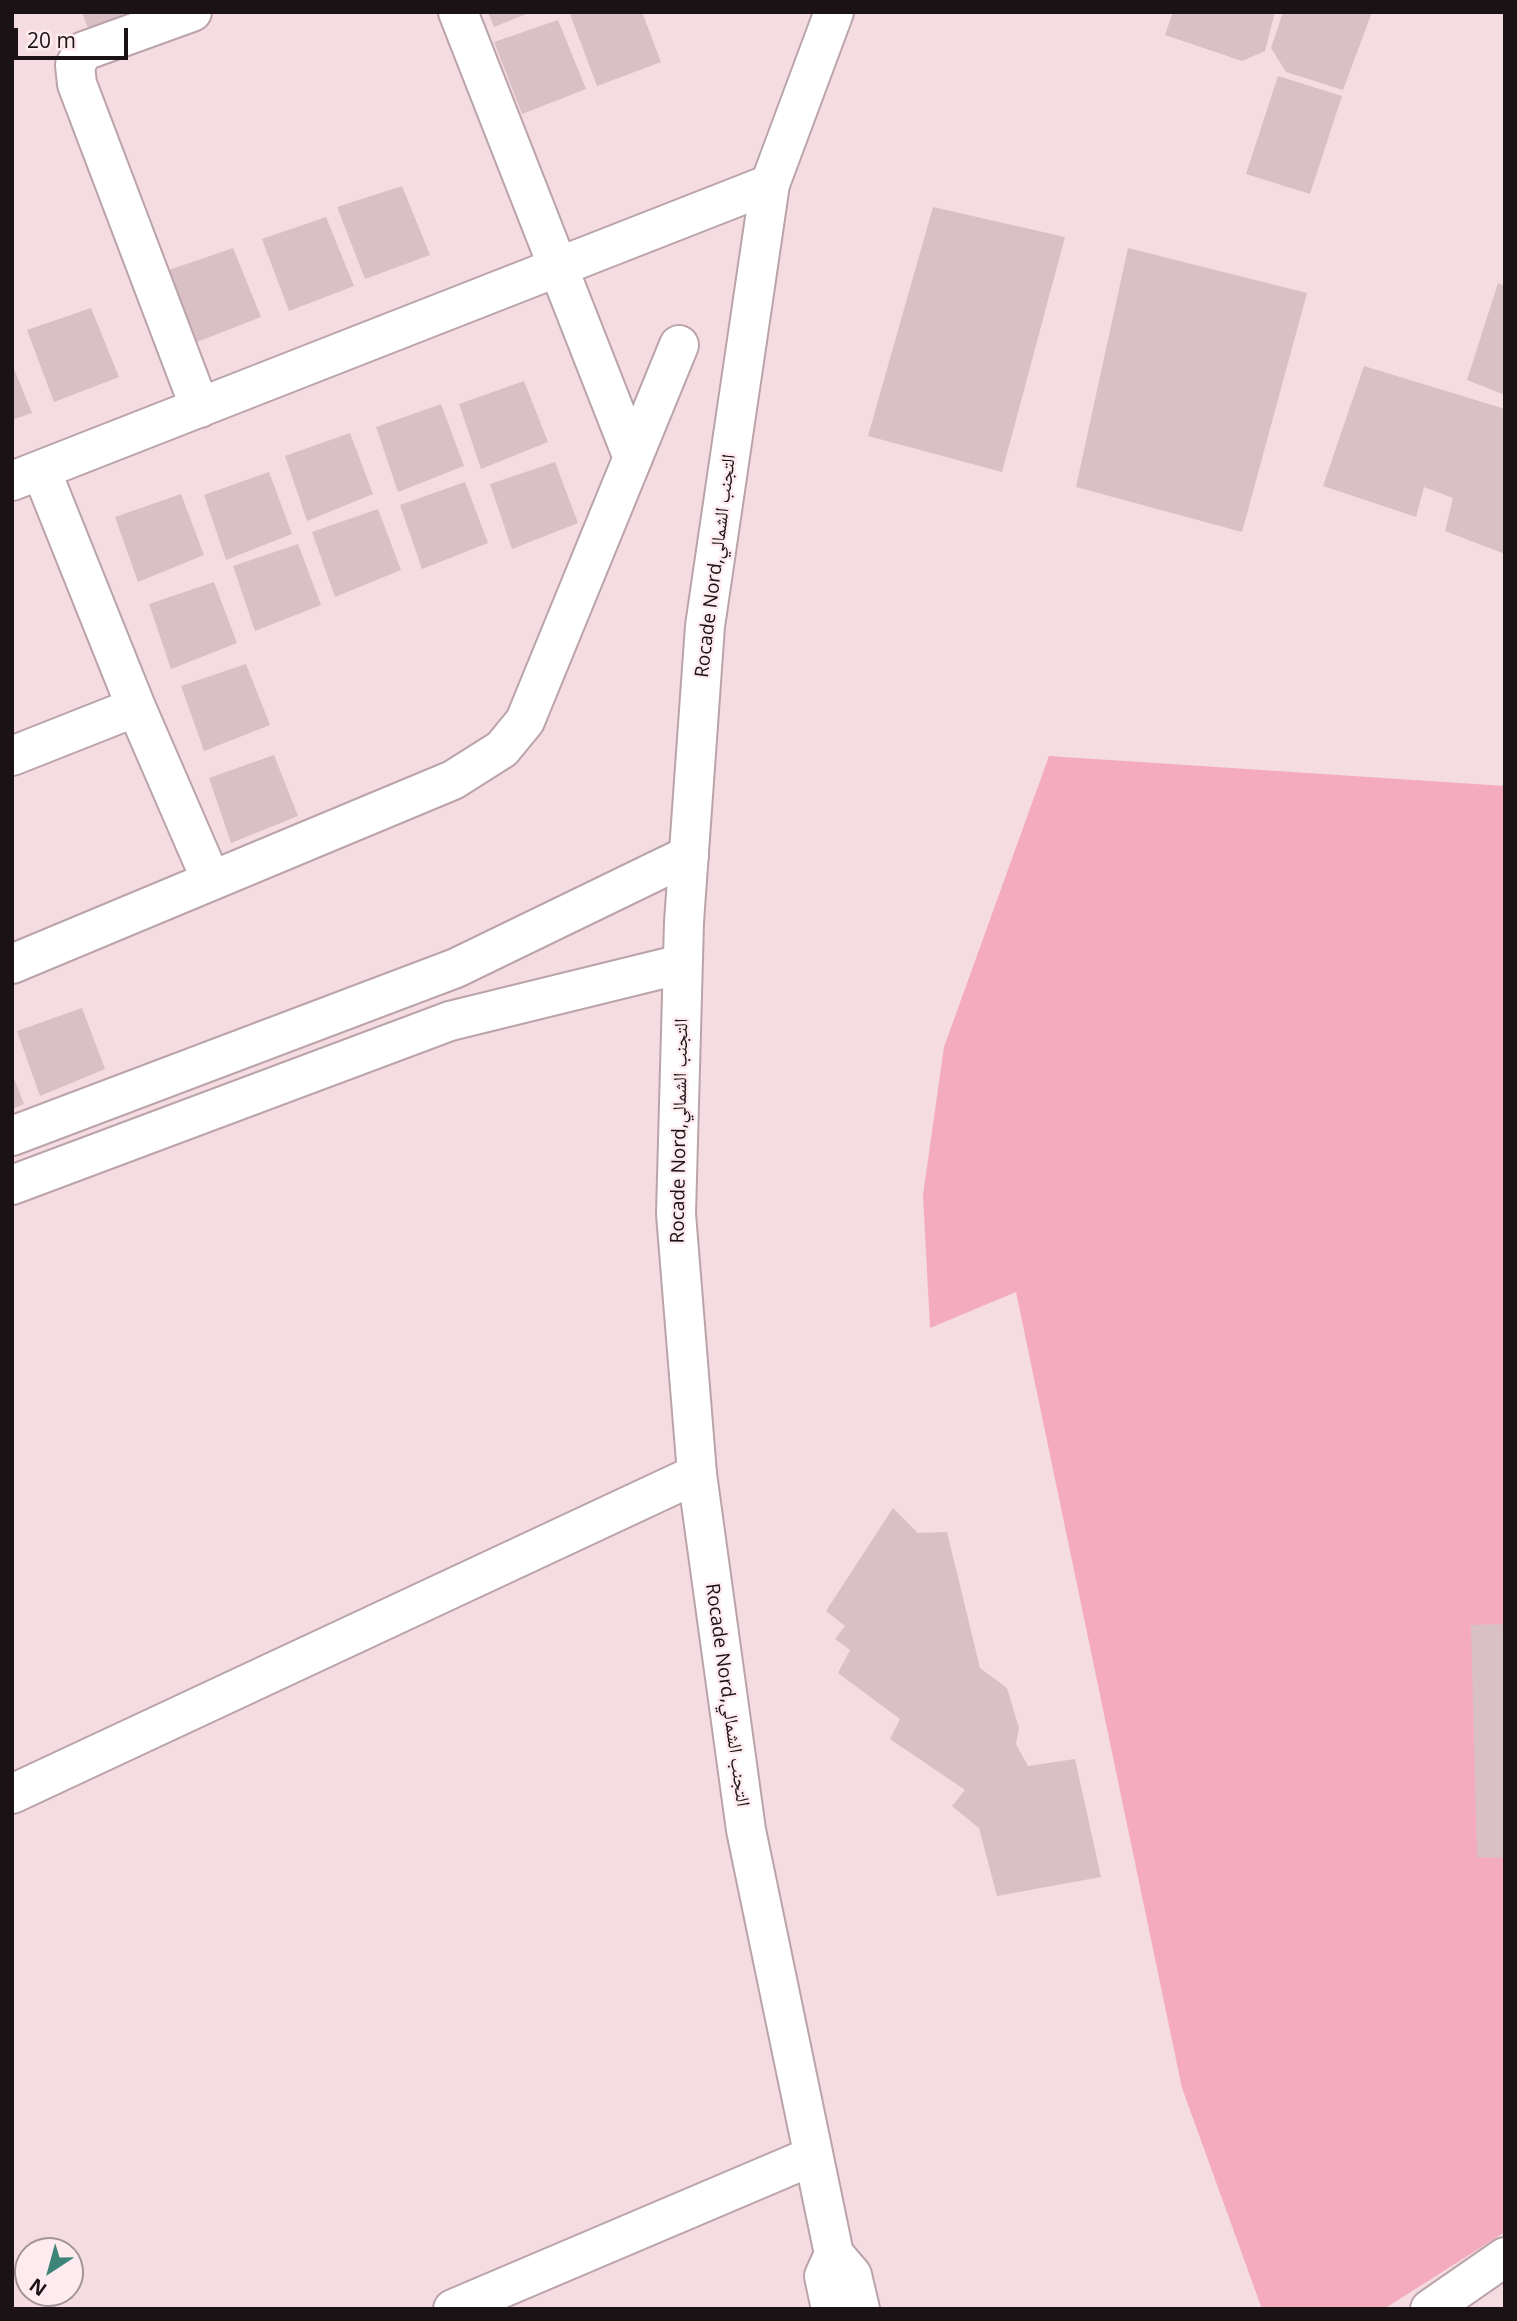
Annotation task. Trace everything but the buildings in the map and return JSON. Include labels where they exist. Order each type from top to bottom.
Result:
[{"type":"street","points":[[192,12],[83,51],[75,65],[78,84],[200,408]]},
{"type":"street","points":[[458,12],[633,458]]},
{"type":"street","name":"Rocade Nord,التجنب الشمالي","points":[[823,22],[770,184],[705,626],[682,964],[676,1214],[697,1474],[746,1830],[834,2254],[852,2275],[860,2309]]},
{"type":"street","points":[[211,880],[136,707],[27,475],[770,184]]},
{"type":"street","points":[[16,952],[211,880],[453,780],[502,749],[525,721],[679,345]]},
{"type":"street","points":[[12,757],[136,707]]},
{"type":"street","points":[[12,1136],[456,968],[689,855]]},
{"type":"street","points":[[12,1185],[450,1021],[682,964]]},
{"type":"street","points":[[12,1794],[697,1474]]},
{"type":"street","points":[[453,2309],[813,2157]]},
{"type":"street","name":"Rocade Nord,التجنب الشمالي","points":[[831,2309],[824,2276],[834,2254]]},
{"type":"street","points":[[1430,2309],[1505,2257]]},
{"type":"shaded area","points":[[1049,756],[1505,786],[1505,2232],[1384,2309],[1262,2309],[1182,2088],[1016,1292],[930,1328],[923,1195],[944,1047]]}]
